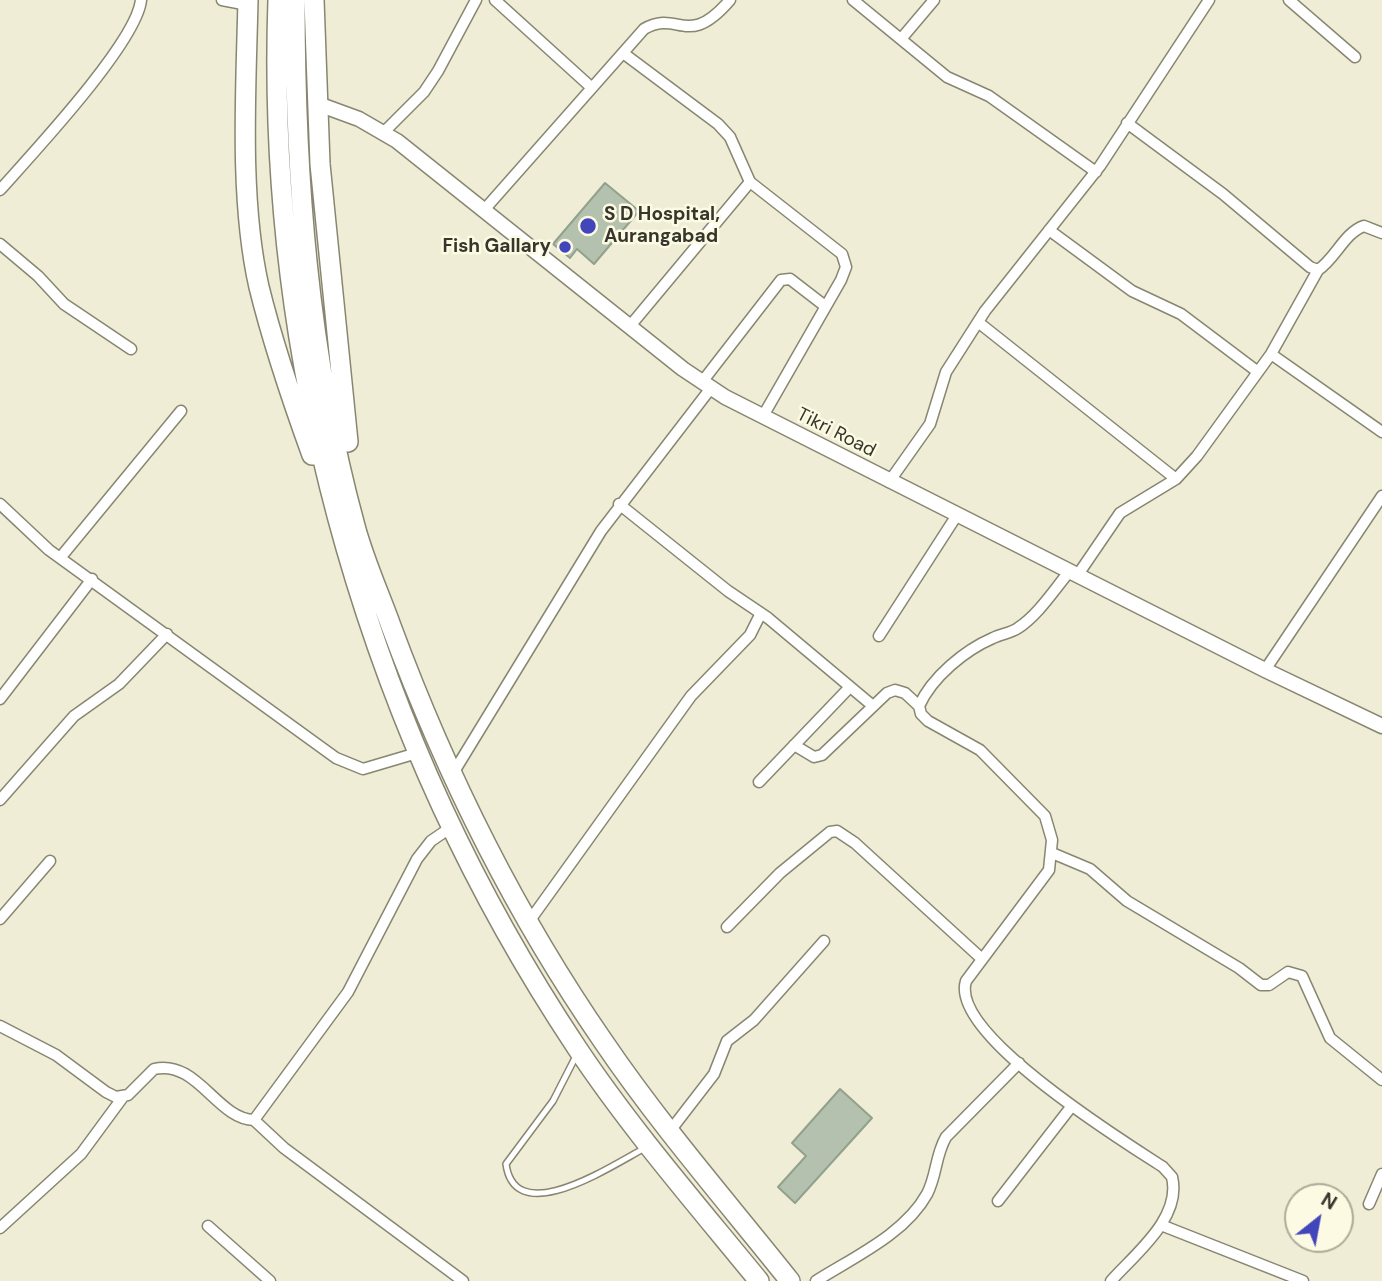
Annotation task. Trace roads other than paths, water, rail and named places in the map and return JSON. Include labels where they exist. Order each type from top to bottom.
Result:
[{"type":"highway","points":[[278,0],[279,162],[289,270],[305,378],[389,681],[450,828],[504,930],[578,1050],[649,1145],[759,1281]]},
{"type":"highway","points":[[295,0],[297,132],[302,225],[317,340],[349,531]]},
{"type":"highway","points":[[314,0],[320,164],[349,531]]},
{"type":"highway","points":[[248,3],[247,184],[259,285],[285,381],[452,775],[528,922],[604,1043],[670,1131],[790,1281]]},
{"type":"street","points":[[0,190],[115,52],[134,25],[141,0]]},
{"type":"street","points":[[222,0],[248,3]]},
{"type":"street","points":[[384,132],[424,92],[477,0]]},
{"type":"street","points":[[495,0],[592,88]]},
{"type":"street","points":[[484,210],[651,25],[701,26],[710,22],[730,0]]},
{"type":"street","points":[[853,0],[947,77],[989,96],[1096,172]]},
{"type":"street","points":[[901,39],[934,0]]},
{"type":"street","points":[[889,482],[930,425],[946,372],[978,322],[1096,172],[1209,0]]},
{"type":"street","points":[[1289,0],[1355,57]]},
{"type":"street","points":[[623,53],[718,124],[730,137],[750,182],[842,254],[846,267],[763,416]]},
{"type":"street","name":"Tikri Road","points":[[317,104],[359,119],[384,132],[707,385],[889,482],[1382,726]]},
{"type":"street","points":[[1127,123],[1318,270]]},
{"type":"street","points":[[631,326],[750,182]]},
{"type":"street","points":[[919,706],[942,674],[955,663],[980,645],[1017,629],[1026,622],[1073,574],[1120,513],[1176,479],[1271,354],[1318,270],[1327,264],[1355,229],[1364,226],[1382,233]]},
{"type":"street","points":[[1049,230],[1132,291],[1181,314],[1258,372]]},
{"type":"street","points":[[0,244],[38,276],[64,304],[131,348]]},
{"type":"street","points":[[452,775],[620,504],[781,280],[790,279],[825,306]]},
{"type":"street","points":[[978,322],[1176,479]]},
{"type":"street","points":[[1271,354],[1382,432]]},
{"type":"street","points":[[60,558],[181,411]]},
{"type":"street","points":[[1265,670],[1382,496]]},
{"type":"street","points":[[0,504],[60,558],[321,747],[350,765],[363,769],[373,768],[417,753]]},
{"type":"street","points":[[620,504],[728,591],[761,613],[873,706]]},
{"type":"street","points":[[879,636],[957,516]]},
{"type":"street","points":[[0,699],[92,579]]},
{"type":"street","points":[[528,922],[691,696],[750,635],[761,613]]},
{"type":"street","points":[[0,800],[74,716],[119,684],[167,634]]},
{"type":"street","points":[[759,782],[849,688]]},
{"type":"street","points":[[794,745],[814,757],[822,755],[873,706],[895,690],[905,693],[919,706],[921,715],[928,721],[980,750],[1035,804],[1050,825],[1052,853],[1049,870],[1042,883],[982,958],[966,981],[963,991],[965,1000],[981,1025],[1019,1063],[1071,1107],[1163,1167],[1172,1177],[1167,1213],[1161,1225],[1111,1281]]},
{"type":"street","points":[[254,1120],[260,1116],[348,992],[371,953],[417,859],[432,841],[450,828]]},
{"type":"street","points":[[727,928],[795,860],[830,832],[836,831],[855,843],[982,958]]},
{"type":"street","points":[[1052,853],[1090,869],[1127,901],[1239,968],[1261,985],[1269,985],[1288,972],[1302,976],[1330,1038],[1382,1080]]},
{"type":"street","points":[[0,919],[50,860]]},
{"type":"street","points":[[670,1131],[709,1082],[727,1041],[754,1020],[824,941]]},
{"type":"street","points":[[0,1026],[56,1055],[106,1092],[123,1097]]},
{"type":"street","points":[[816,1281],[884,1238],[916,1210],[934,1181],[938,1151],[946,1137],[1019,1063]]},
{"type":"street","points":[[0,1228],[81,1154],[123,1097],[154,1069],[174,1068],[237,1115],[254,1120],[275,1142],[450,1277],[463,1281]]},
{"type":"street","points":[[998,1201],[1071,1107]]},
{"type":"street","points":[[1369,1204],[1382,1174]]},
{"type":"street","points":[[1161,1225],[1303,1281]]},
{"type":"street","points":[[208,1226],[270,1281]]},
{"type":"lane","points":[[578,1050],[553,1101],[506,1164],[513,1183],[524,1192],[548,1194],[580,1181],[649,1145]]},
{"type":"place","name":"S D Hospital, Aurangabad","points":[[588,226]]},
{"type":"place","name":"Fish Gallary","points":[[565,247]]}]
